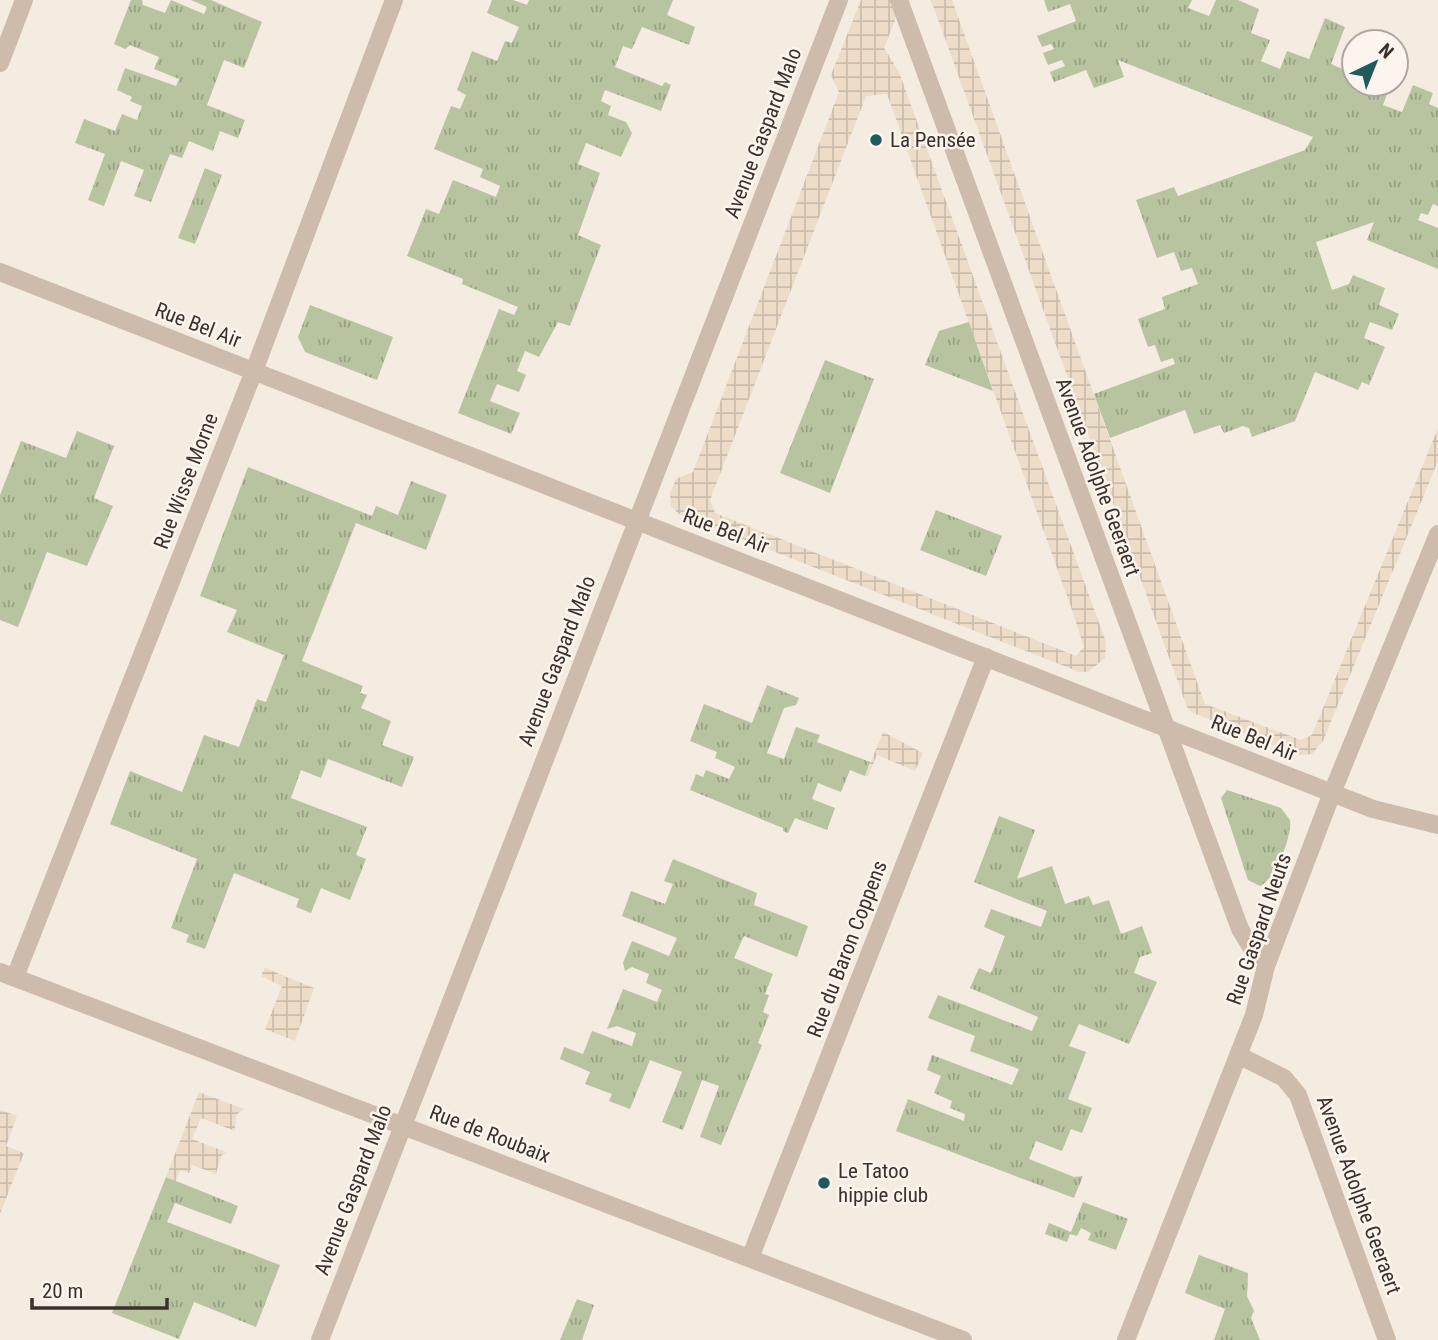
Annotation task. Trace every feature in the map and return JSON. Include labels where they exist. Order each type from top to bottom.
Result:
[{"type":"street","points":[[0,63],[24,0]]},
{"type":"street","name":"Rue Wisse Morne","points":[[8,974],[254,371],[394,0]]},
{"type":"street","name":"Avenue Gaspard Malo","points":[[320,1340],[635,520],[839,0]]},
{"type":"street","name":"Avenue Adolphe Geeraert","points":[[899,0],[1240,929],[1253,950],[1268,961]]},
{"type":"street","name":"Rue Bel Air","points":[[0,272],[1373,809],[1438,825]]},
{"type":"street","name":"Rue Gaspard Neuts","points":[[1126,1340],[1238,1055],[1268,961],[1332,793],[1438,534]]},
{"type":"street","name":"Rue du Baron Coppens","points":[[750,1258],[986,657]]},
{"type":"street","name":"Rue de Roubaix","points":[[8,974],[963,1340]]},
{"type":"street","name":"Avenue Adolphe Geeraert","points":[[1238,1055],[1284,1078],[1298,1095],[1387,1340]]},
{"type":"green space","points":[[131,0],[142,0],[143,5],[165,13],[171,0],[204,14],[207,7],[191,0],[211,0],[262,22],[244,68],[224,60],[207,105],[245,120],[238,138],[220,131],[213,151],[189,141],[182,158],[170,154],[151,202],[134,196],[144,170],[121,161],[104,206],[88,200],[105,154],[75,143],[84,119],[115,131],[122,114],[137,120],[142,106],[130,101],[132,97],[117,90],[125,68],[176,86],[179,79],[154,69],[159,57],[130,45],[125,49],[114,44]]},
{"type":"green space","points":[[492,0],[513,0],[527,5],[529,0],[673,0],[667,15],[695,27],[689,45],[642,27],[632,49],[623,46],[615,67],[662,86],[665,82],[671,85],[661,111],[605,90],[601,101],[611,106],[608,115],[626,122],[632,133],[621,157],[586,143],[578,164],[600,173],[578,235],[601,245],[570,326],[558,322],[539,357],[525,351],[517,371],[526,375],[519,392],[497,384],[490,401],[520,413],[511,434],[458,413],[499,309],[514,315],[518,307],[462,284],[463,279],[407,256],[426,209],[439,214],[453,180],[496,197],[500,186],[480,177],[483,169],[434,149],[451,106],[460,109],[466,95],[457,90],[472,51],[497,61],[505,41],[512,43],[519,27],[487,13]]},
{"type":"green space","points":[[1044,0],[1192,0],[1188,8],[1209,16],[1216,0],[1238,0],[1259,9],[1251,33],[1270,40],[1261,61],[1280,69],[1287,51],[1309,59],[1325,18],[1345,27],[1340,28],[1340,40],[1331,64],[1340,68],[1340,98],[1386,98],[1383,105],[1402,112],[1410,98],[1413,85],[1433,93],[1429,104],[1438,108],[1438,206],[1433,204],[1428,215],[1421,213],[1418,220],[1438,228],[1438,269],[1367,240],[1374,222],[1316,242],[1332,290],[1349,284],[1353,275],[1385,288],[1379,305],[1399,314],[1392,330],[1370,322],[1364,338],[1385,347],[1369,385],[1362,382],[1358,390],[1315,372],[1295,421],[1252,437],[1249,428],[1243,426],[1224,433],[1220,425],[1194,434],[1185,410],[1110,438],[1094,394],[1175,364],[1173,358],[1161,362],[1155,345],[1148,347],[1138,319],[1165,309],[1162,297],[1198,284],[1192,268],[1181,271],[1174,252],[1157,258],[1136,200],[1174,187],[1178,196],[1305,150],[1313,137],[1118,60],[1124,77],[1094,88],[1086,70],[1054,82],[1050,72],[1065,66],[1062,60],[1048,65],[1043,53],[1054,49],[1051,44],[1042,47],[1037,36],[1076,21],[1070,4],[1048,12]]},
{"type":"green space","points":[[205,168],[222,175],[195,244],[178,238]]},
{"type":"green space","points":[[310,305],[393,337],[377,380],[305,352],[298,337]]},
{"type":"green space","points":[[969,322],[993,391],[925,365],[939,331]]},
{"type":"green space","points":[[825,360],[874,379],[830,493],[780,473]]},
{"type":"green space","points":[[77,431],[114,446],[94,498],[113,506],[87,566],[47,552],[18,627],[0,620],[0,495],[21,441],[66,458]]},
{"type":"green space","points":[[248,467],[372,516],[376,506],[398,515],[411,481],[447,495],[426,550],[356,523],[302,661],[363,686],[360,693],[367,695],[361,708],[391,721],[382,745],[414,757],[402,787],[328,759],[321,778],[301,770],[291,798],[367,827],[356,855],[366,859],[350,900],[321,888],[311,913],[296,907],[299,899],[234,873],[205,949],[186,942],[189,935],[171,928],[197,859],[110,824],[130,771],[182,792],[204,735],[239,747],[257,699],[266,702],[284,655],[227,632],[237,610],[200,596]]},
{"type":"green space","points":[[936,510],[1002,536],[986,576],[920,550]]},
{"type":"green space","points":[[767,685],[799,698],[796,705],[784,708],[767,753],[784,759],[796,727],[820,735],[817,742],[870,762],[865,776],[850,770],[841,792],[818,783],[812,799],[835,808],[827,830],[795,818],[788,833],[783,831],[783,828],[690,790],[696,774],[703,777],[706,770],[729,779],[735,767],[715,758],[717,752],[690,741],[704,704],[752,723]]},
{"type":"green space","points":[[1227,790],[1281,808],[1290,820],[1282,856],[1272,875],[1260,886],[1248,880],[1221,798]]},
{"type":"green space","points":[[999,816],[1035,830],[1017,879],[1052,866],[1065,904],[1089,896],[1093,905],[1109,900],[1121,934],[1142,926],[1152,953],[1140,957],[1134,973],[1157,982],[1129,1044],[1079,1024],[1069,1046],[1086,1052],[1068,1099],[1092,1108],[1082,1133],[1071,1129],[1062,1151],[1036,1141],[1029,1159],[1074,1177],[1083,1176],[1074,1198],[896,1131],[908,1099],[964,1121],[965,1114],[950,1108],[952,1101],[934,1093],[941,1076],[927,1070],[932,1055],[1012,1085],[1019,1069],[970,1051],[975,1036],[928,1018],[938,995],[1032,1031],[1038,1017],[970,988],[979,968],[991,973],[1005,936],[984,927],[991,909],[1041,927],[1047,911],[974,882]]},
{"type":"green space","points":[[673,859],[757,893],[754,905],[808,926],[797,957],[744,936],[734,958],[773,974],[765,994],[769,995],[763,1012],[769,1015],[758,1043],[762,1045],[721,1145],[700,1137],[719,1086],[702,1080],[683,1130],[662,1122],[682,1072],[650,1060],[630,1109],[609,1101],[612,1094],[585,1084],[590,1072],[560,1059],[564,1047],[583,1054],[592,1031],[632,1046],[636,1033],[617,1026],[607,1029],[623,989],[657,1002],[662,990],[646,983],[649,974],[632,967],[625,971],[623,963],[632,941],[669,956],[677,938],[622,916],[631,891],[665,904],[673,884],[664,881]]},
{"type":"green space","points":[[166,1177],[238,1206],[231,1224],[175,1203],[167,1222],[280,1265],[256,1327],[194,1302],[179,1339],[112,1313]]},
{"type":"green space","points":[[1083,1202],[1128,1219],[1116,1250],[1088,1240],[1091,1233],[1081,1228],[1077,1236],[1070,1234],[1067,1242],[1045,1234],[1049,1223],[1071,1232]]},
{"type":"green space","points":[[1199,1255],[1248,1273],[1247,1296],[1254,1311],[1251,1318],[1260,1340],[1214,1340],[1225,1309],[1185,1293]]},
{"type":"green space","points":[[577,1299],[594,1305],[582,1340],[560,1340]]},
{"type":"shaded area","points":[[861,0],[903,0],[884,48],[899,72],[1106,642],[1105,658],[1088,672],[1079,672],[679,514],[671,506],[670,493],[676,479],[693,472],[839,92],[831,75]],"holes":[[[887,94],[1084,647],[1076,656],[715,513],[710,500],[866,96]]]},
{"type":"shaded area","points":[[931,0],[952,0],[1205,704],[1301,740],[1312,735],[1438,428],[1438,461],[1323,741],[1312,754],[1299,755],[1193,713],[1187,707]]},
{"type":"shaded area","points":[[883,732],[923,753],[915,771],[877,755],[868,776],[865,776]]},
{"type":"shaded area","points":[[265,968],[314,988],[295,1041],[265,1029],[282,986],[261,976]]},
{"type":"shaded area","points":[[199,1092],[244,1109],[236,1115],[235,1131],[201,1118],[192,1139],[226,1152],[221,1156],[216,1174],[192,1165],[189,1173],[180,1170],[176,1181],[166,1177]]},
{"type":"shaded area","points":[[0,1110],[17,1116],[6,1146],[24,1153],[0,1214]]},
{"type":"place","name":"La Pensée","points":[[876,140]]},
{"type":"place","name":"Le Tatoo hippie club","points":[[824,1183]]}]
